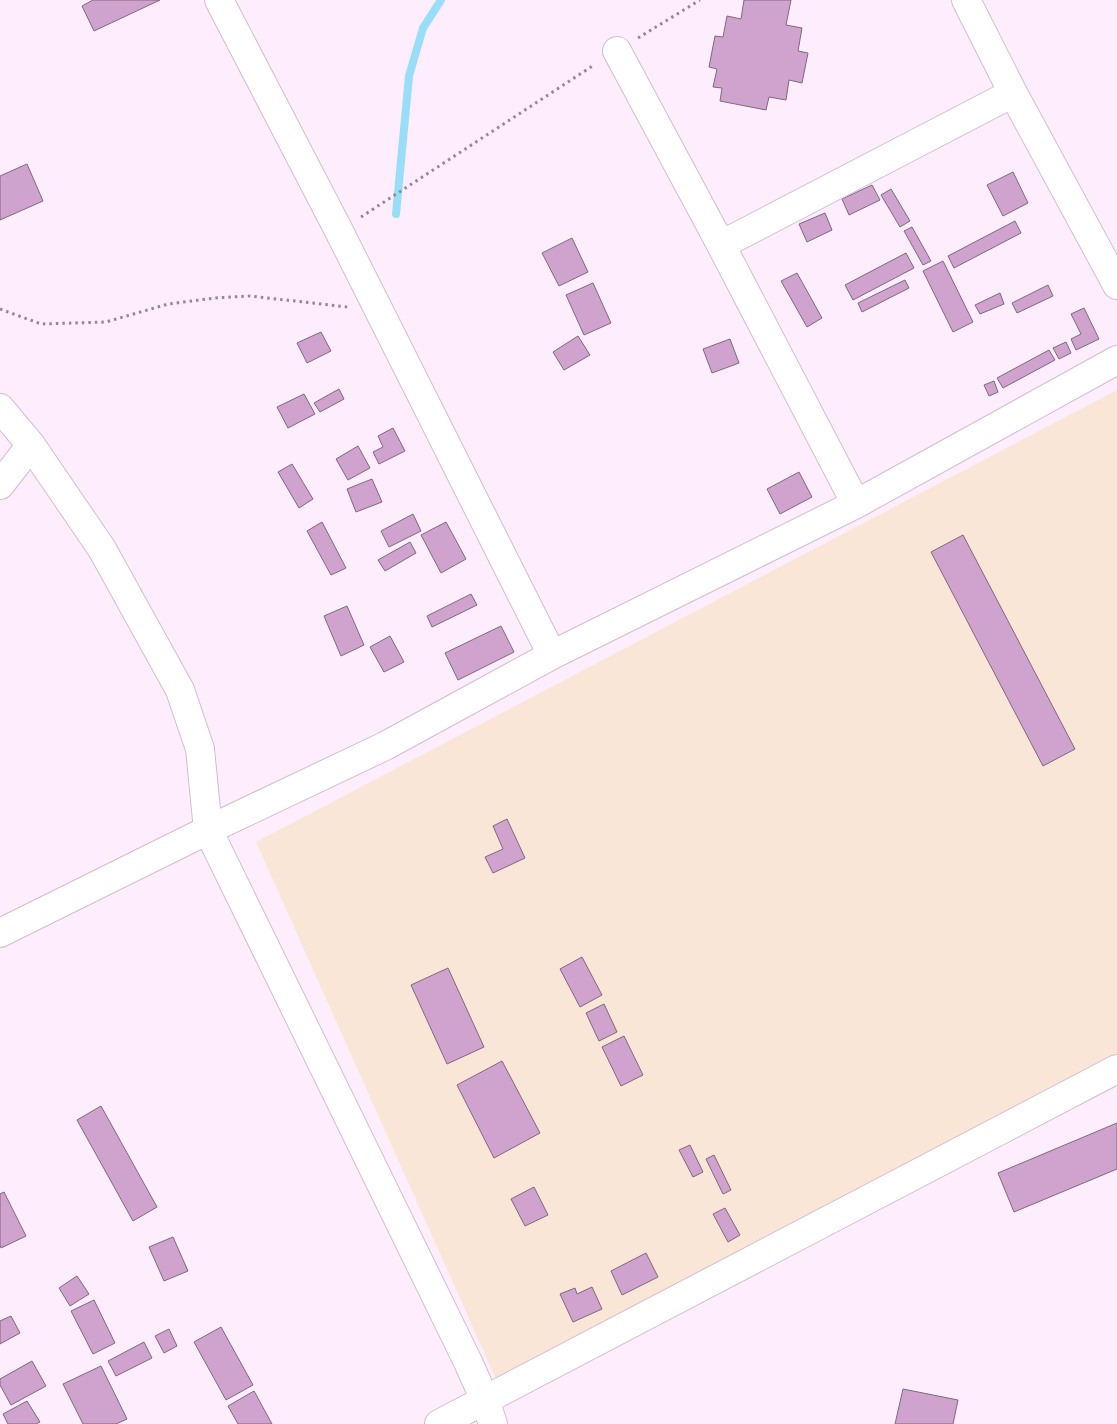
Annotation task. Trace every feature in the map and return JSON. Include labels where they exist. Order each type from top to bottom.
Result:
[{"type":"street","points":[[219,0],[339,231],[552,655]]},
{"type":"street","points":[[966,0],[1013,93],[1117,285]]},
{"type":"street","points":[[617,51],[856,504]]},
{"type":"street","points":[[721,245],[1013,93]]},
{"type":"street","points":[[0,933],[208,830],[385,746],[552,655],[856,504],[1117,360]]},
{"type":"street","points":[[0,408],[31,445],[102,549],[180,690],[200,749],[208,830],[464,1353],[489,1412]]},
{"type":"street","points":[[0,485],[31,445]]},
{"type":"street","points":[[439,1424],[489,1412],[1117,1069]]},
{"type":"path","points":[[339,231],[617,51],[700,0]]},
{"type":"path","points":[[0,309],[41,324],[106,322],[168,304],[250,296],[379,310]]},
{"type":"shaded area","points":[[1117,390],[1117,1056],[496,1379],[256,842]]},
{"type":"building","points":[[93,0],[160,0],[94,31],[82,6]]},
{"type":"building","points":[[744,0],[791,0],[786,25],[802,28],[798,51],[808,53],[802,83],[789,80],[786,100],[769,97],[766,110],[720,101],[722,88],[713,87],[717,69],[709,67],[715,36],[723,37],[727,16],[741,19]]},
{"type":"building","points":[[27,164],[43,201],[0,220],[0,176]]},
{"type":"building","points":[[1013,172],[1028,203],[1003,216],[987,185]]},
{"type":"building","points":[[872,185],[880,200],[849,215],[842,199]]},
{"type":"building","points":[[891,189],[910,221],[900,227],[881,195]]},
{"type":"building","points":[[825,213],[832,230],[807,242],[799,224]]},
{"type":"building","points":[[1015,221],[1021,233],[954,268],[948,256]]},
{"type":"building","points":[[912,227],[931,261],[923,265],[904,231]]},
{"type":"building","points":[[572,238],[588,272],[559,286],[542,253]]},
{"type":"building","points":[[906,253],[914,268],[853,300],[845,285]]},
{"type":"building","points":[[943,261],[973,322],[953,332],[923,271]]},
{"type":"building","points":[[797,273],[822,318],[807,327],[781,281]]},
{"type":"building","points":[[905,280],[909,288],[862,312],[858,303]]},
{"type":"building","points":[[593,283],[611,323],[584,335],[566,295]]},
{"type":"building","points":[[1048,285],[1053,296],[1017,313],[1012,303]]},
{"type":"building","points":[[1000,293],[1004,304],[980,314],[975,305]]},
{"type":"building","points":[[1084,308],[1099,339],[1076,350],[1071,339],[1081,334],[1071,314]]},
{"type":"building","points":[[321,332],[331,351],[307,363],[297,343]]},
{"type":"building","points":[[578,336],[590,355],[564,370],[553,352]]},
{"type":"building","points":[[730,339],[739,363],[712,373],[703,349]]},
{"type":"building","points":[[1066,342],[1071,353],[1059,359],[1053,348]]},
{"type":"building","points":[[1049,350],[1055,360],[1003,388],[997,378]]},
{"type":"building","points":[[994,381],[998,392],[989,396],[984,385]]},
{"type":"building","points":[[339,389],[344,399],[320,412],[314,403]]},
{"type":"building","points":[[304,394],[315,414],[288,428],[277,407]]},
{"type":"building","points":[[393,428],[405,451],[379,464],[373,452],[383,447],[378,436]]},
{"type":"building","points":[[358,446],[370,468],[348,480],[336,459]]},
{"type":"building","points":[[292,464],[313,499],[299,508],[278,472]]},
{"type":"building","points":[[799,472],[812,497],[780,514],[767,489]]},
{"type":"building","points":[[372,479],[382,502],[356,512],[347,489]]},
{"type":"building","points":[[413,514],[421,531],[389,547],[381,531]]},
{"type":"building","points":[[322,522],[346,568],[331,575],[307,531]]},
{"type":"building","points":[[446,522],[466,559],[441,573],[421,535]]},
{"type":"building","points":[[963,535],[1075,749],[1043,766],[931,552]]},
{"type":"building","points":[[410,542],[416,553],[385,571],[378,560]]},
{"type":"building","points":[[471,594],[477,605],[432,627],[427,616]]},
{"type":"building","points":[[347,606],[364,645],[341,656],[324,616]]},
{"type":"building","points":[[501,626],[514,652],[458,680],[445,653]]},
{"type":"building","points":[[390,636],[404,662],[384,672],[370,647]]},
{"type":"building","points":[[507,819],[525,858],[493,873],[485,857],[503,849],[493,826]]},
{"type":"building","points":[[582,957],[602,995],[580,1007],[560,969]]},
{"type":"building","points":[[448,968],[484,1047],[447,1064],[411,985]]},
{"type":"building","points":[[604,1004],[617,1032],[599,1041],[586,1013]]},
{"type":"building","points":[[624,1036],[643,1075],[621,1086],[602,1047]]},
{"type":"building","points":[[502,1061],[540,1133],[494,1158],[457,1085]]},
{"type":"building","points":[[101,1106],[157,1207],[133,1221],[77,1120]]},
{"type":"building","points":[[1117,1123],[1117,1169],[1014,1212],[998,1173]]},
{"type":"building","points":[[690,1145],[703,1172],[693,1177],[679,1150]]},
{"type":"building","points":[[714,1155],[731,1190],[723,1194],[706,1159]]},
{"type":"building","points":[[534,1187],[548,1215],[525,1226],[511,1199]]},
{"type":"building","points":[[4,1192],[26,1236],[1,1248],[0,1194]]},
{"type":"building","points":[[725,1208],[740,1235],[728,1242],[713,1214]]},
{"type":"building","points":[[173,1237],[188,1271],[164,1281],[149,1247]]},
{"type":"building","points":[[646,1253],[658,1277],[622,1295],[611,1271]]},
{"type":"building","points":[[77,1276],[89,1294],[70,1306],[59,1288]]},
{"type":"building","points":[[592,1287],[602,1309],[573,1322],[560,1294],[575,1288],[577,1294]]},
{"type":"building","points":[[94,1300],[115,1343],[93,1354],[71,1311]]},
{"type":"building","points":[[11,1316],[20,1333],[0,1344],[0,1321]]},
{"type":"building","points":[[221,1327],[253,1385],[226,1400],[194,1342]]},
{"type":"building","points":[[169,1329],[177,1346],[164,1353],[155,1336]]},
{"type":"building","points":[[144,1342],[152,1358],[116,1376],[108,1361]]},
{"type":"building","points":[[32,1361],[46,1386],[11,1405],[0,1385],[0,1379]]},
{"type":"building","points":[[101,1366],[127,1419],[116,1424],[83,1424],[63,1384]]},
{"type":"building","points":[[903,1389],[958,1400],[953,1424],[895,1424]]},
{"type":"building","points":[[254,1391],[272,1424],[238,1424],[228,1406]]},
{"type":"building","points":[[27,1401],[40,1422],[36,1424],[8,1424],[3,1414]]},
{"type":"waterway","points":[[396,214],[409,76],[423,28],[441,0]]}]
